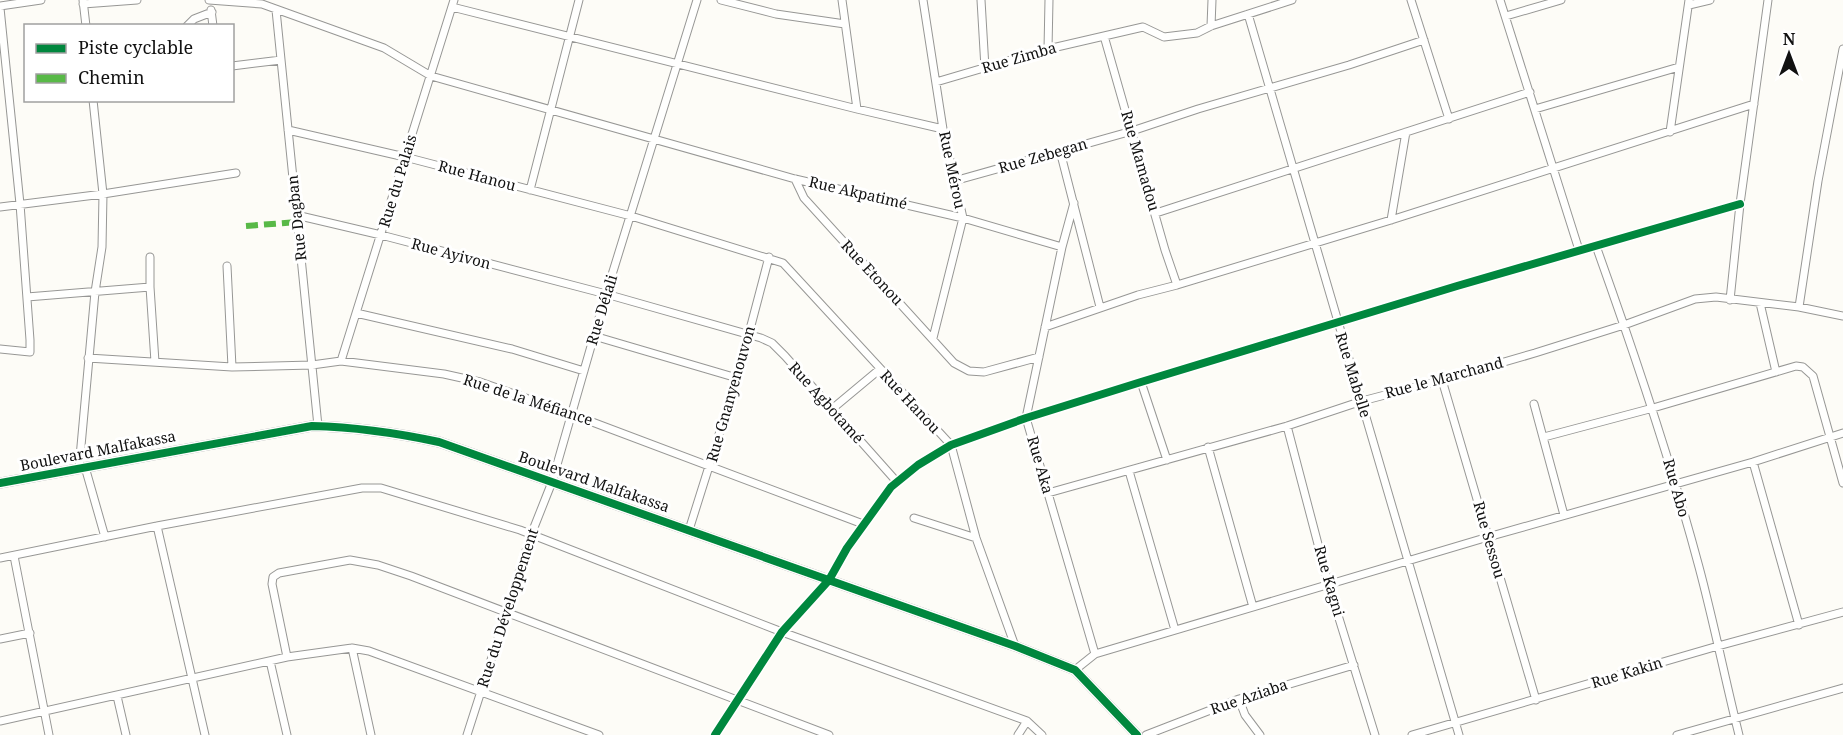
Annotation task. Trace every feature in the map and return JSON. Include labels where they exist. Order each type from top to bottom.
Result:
[{"type":"street","points":[[0,349],[30,352],[20,204],[4,86],[0,7],[41,0]]},
{"type":"street","points":[[86,24],[83,2],[137,0]]},
{"type":"street","points":[[210,0],[213,24]]},
{"type":"street","name":"Rue Akpatimé","points":[[210,0],[262,2],[276,10],[384,48],[431,76],[795,179],[963,218],[1062,247]]},
{"type":"street","points":[[530,190],[579,0]]},
{"type":"street","name":"Rue Délali","points":[[552,482],[606,294],[697,0]]},
{"type":"street","points":[[720,0],[776,14],[845,24]]},
{"type":"street","points":[[842,0],[857,109]]},
{"type":"street","name":"Rue Mérou","points":[[923,0],[943,129],[963,218],[933,338]]},
{"type":"street","points":[[981,0],[985,68]]},
{"type":"street","points":[[1048,49],[1049,0]]},
{"type":"street","points":[[1211,26],[1212,0]]},
{"type":"street","name":"Rue Zimba","points":[[936,82],[1048,49],[1143,27],[1164,37],[1197,33],[1211,26],[1290,0]]},
{"type":"street","points":[[1411,0],[1449,119]]},
{"type":"street","points":[[1500,0],[1579,250]]},
{"type":"street","points":[[1506,16],[1562,0]]},
{"type":"street","points":[[1670,132],[1689,3],[1710,0]]},
{"type":"street","points":[[1730,300],[1740,204],[1768,0]]},
{"type":"street","points":[[453,4],[570,36],[943,129]]},
{"type":"street","name":"Rue du Palais","points":[[341,361],[453,4]]},
{"type":"street","name":"Rue Dagban","points":[[276,10],[318,426]]},
{"type":"street","points":[[189,24],[194,19],[212,12]]},
{"type":"street","name":"Rue Mabelle","points":[[1248,14],[1459,735]]},
{"type":"street","name":"Rue Mamadou","points":[[1104,36],[1177,285]]},
{"type":"street","name":"Rue Zebegan","points":[[954,181],[1132,131],[1424,40]]},
{"type":"street","points":[[1799,307],[1818,182],[1843,50]]},
{"type":"street","points":[[234,66],[281,60]]},
{"type":"street","points":[[1535,109],[1679,67]]},
{"type":"street","points":[[1156,213],[1530,92]]},
{"type":"street","points":[[93,102],[103,194],[102,247],[94,292],[88,358],[82,468],[105,537]]},
{"type":"street","points":[[1045,327],[1754,104]]},
{"type":"street","name":"Rue Hanou","points":[[288,130],[405,157],[631,216],[769,257],[786,265],[951,445]]},
{"type":"street","points":[[1391,220],[1407,132]]},
{"type":"street","points":[[1060,151],[1100,308]]},
{"type":"street","points":[[0,207],[237,173]]},
{"type":"street","name":"Rue Etonou","points":[[795,179],[804,198],[954,363],[969,371],[984,372],[1039,357]]},
{"type":"street","name":"Rue Aka","points":[[1074,203],[1062,247],[1026,418],[1095,654]]},
{"type":"street","points":[[715,735],[782,632],[829,580],[863,524],[897,482],[918,465],[951,445],[1026,418],[1141,382],[1740,204]]},
{"type":"street","name":"Rue Ayivon","points":[[296,215],[606,294],[749,334]]},
{"type":"street","name":"Rue Abo","points":[[1596,246],[1653,408],[1676,485],[1699,567],[1739,735]]},
{"type":"street","points":[[150,257],[155,362]]},
{"type":"street","name":"Rue Gnanyenouvon","points":[[689,530],[737,378],[769,257]]},
{"type":"street","points":[[226,266],[232,367]]},
{"type":"street","points":[[27,297],[150,287]]},
{"type":"street","name":"Rue le Marchand","points":[[1048,493],[1287,426],[1362,400],[1442,380],[1624,325],[1695,299],[1708,297],[1799,307],[1843,316]]},
{"type":"street","points":[[1760,303],[1776,372]]},
{"type":"street","points":[[356,314],[512,349],[584,371]]},
{"type":"street","name":"Rue Agbotamé","points":[[749,334],[772,343],[897,482]]},
{"type":"street","points":[[594,336],[737,378]]},
{"type":"street","name":"Rue de la Méfiance","points":[[88,358],[232,367],[341,361],[453,376],[480,382],[571,414],[863,524]]},
{"type":"street","points":[[1544,437],[1796,366],[1807,369],[1813,376],[1843,483]]},
{"type":"street","points":[[832,410],[880,369]]},
{"type":"street","name":"Rue Sessou","points":[[1442,380],[1536,700]]},
{"type":"street","points":[[1141,382],[1167,460]]},
{"type":"street","points":[[1534,404],[1564,515]]},
{"type":"street","name":"Boulevard Malfakassa","points":[[0,483],[245,437],[318,426],[396,432],[439,442],[1015,646],[1075,670],[1137,735]]},
{"type":"street","name":"Rue Kagni","points":[[1287,426],[1329,586],[1376,735]]},
{"type":"street","points":[[1075,670],[1095,654],[1488,537],[1676,485],[1843,434]]},
{"type":"street","points":[[951,445],[976,538],[1015,646]]},
{"type":"street","points":[[1208,447],[1253,607]]},
{"type":"street","points":[[1753,462],[1799,625]]},
{"type":"street","points":[[1129,471],[1175,630]]},
{"type":"street","name":"Rue du Développement","points":[[467,735],[531,535],[552,482]]},
{"type":"street","points":[[0,558],[362,488],[381,488],[531,535],[782,632],[1027,721],[1042,735]]},
{"type":"street","points":[[914,518],[976,538]]},
{"type":"street","points":[[157,526],[205,735]]},
{"type":"street","points":[[14,556],[49,735]]},
{"type":"street","points":[[287,657],[272,584],[273,577],[279,573],[350,560],[389,569],[507,612],[829,735]]},
{"type":"street","name":"Rue Kakin","points":[[1412,735],[1843,612]]},
{"type":"street","points":[[0,639],[30,633]]},
{"type":"street","points":[[352,648],[371,735]]},
{"type":"street","points":[[0,721],[287,657],[352,648],[369,651],[599,735]]},
{"type":"street","points":[[270,661],[287,735]]},
{"type":"street","name":"Rue Aziaba","points":[[1146,735],[1239,699],[1354,665]]},
{"type":"street","points":[[1677,735],[1843,688]]},
{"type":"street","points":[[117,696],[126,735]]},
{"type":"street","points":[[1239,699],[1245,716],[1260,735]]},
{"type":"street","points":[[1018,735],[1027,721]]},
{"type":"marked path","points":[[246,226],[297,222]]},
{"type":"cycle path","points":[[715,735],[782,632],[829,580],[847,548],[891,487],[918,465],[951,445],[1026,418],[1141,382],[1457,286],[1740,204]]},
{"type":"cycle path","points":[[0,483],[312,426],[376,431],[439,442],[1015,646],[1075,670],[1137,735]]}]
